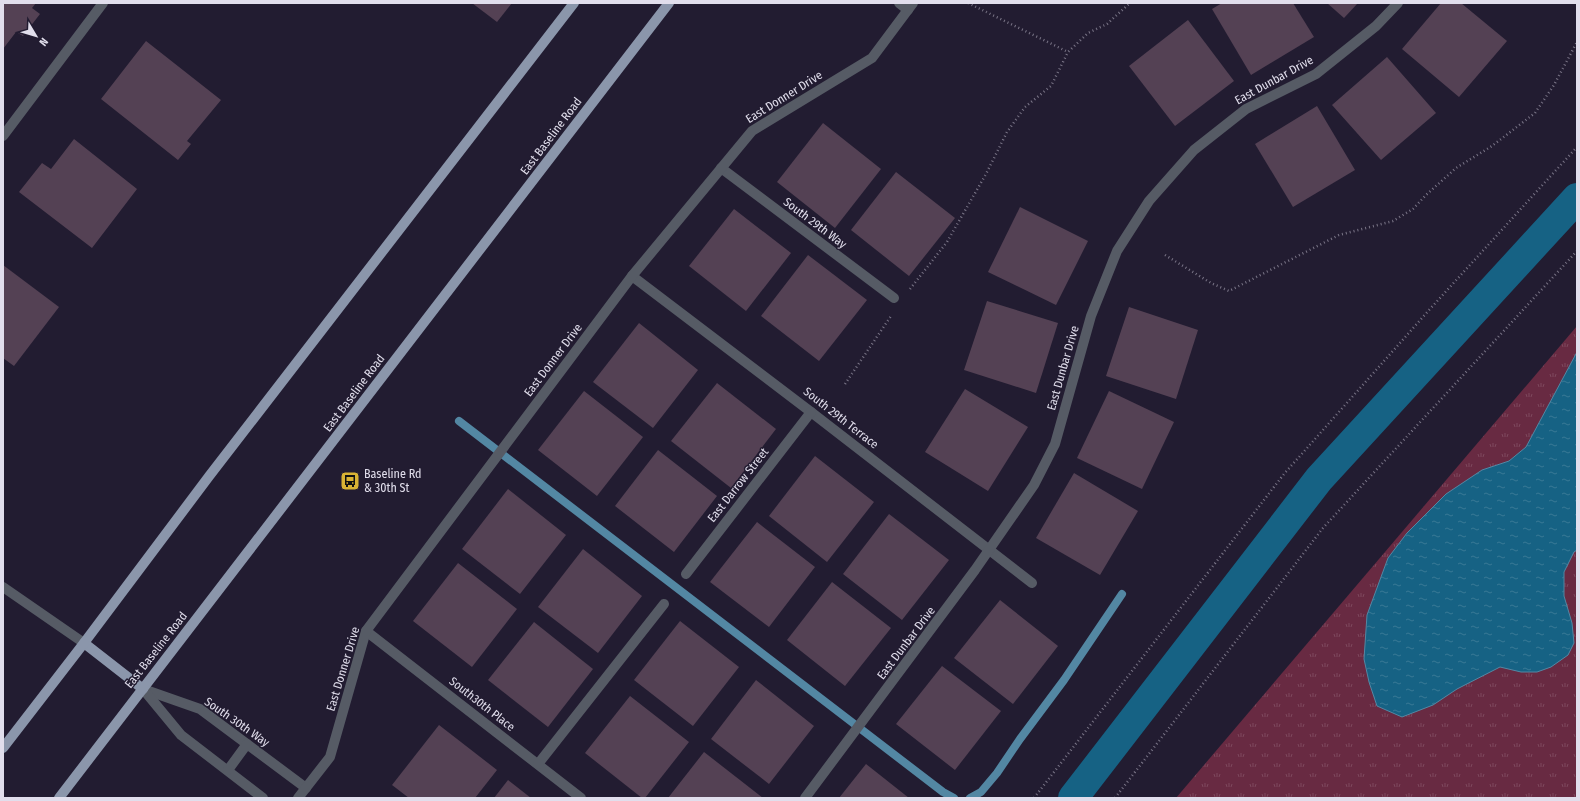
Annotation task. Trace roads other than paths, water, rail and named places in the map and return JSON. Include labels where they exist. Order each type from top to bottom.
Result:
[{"type":"main road","points":[[3,748],[574,3]]},
{"type":"main road","name":"East Baseline Road","points":[[59,798],[669,3]]},
{"type":"main road","points":[[84,644],[143,688]]},
{"type":"street","points":[[3,136],[103,3]]},
{"type":"street","points":[[899,3],[911,7]]},
{"type":"street","name":"East Dunbar Drive","points":[[805,798],[990,550],[1034,485],[1055,444],[1091,316],[1119,246],[1150,201],[1194,150],[1246,109],[1316,74],[1376,26],[1398,3]]},
{"type":"street","name":"East Donner Drive","points":[[298,798],[330,757],[366,631],[632,276],[752,131],[872,58],[911,7]]},
{"type":"street","name":"South 29th Way","points":[[721,168],[894,298]]},
{"type":"street","name":"South 29th Terrace","points":[[632,276],[1032,583]]},
{"type":"street","name":"East Darrow Street","points":[[686,574],[811,412]]},
{"type":"street","points":[[3,587],[84,644]]},
{"type":"street","points":[[538,764],[664,604]]},
{"type":"street","name":"South30th Place","points":[[366,631],[581,798]]},
{"type":"street","points":[[143,688],[181,735],[263,798]]},
{"type":"street","name":"South 30th Way","points":[[143,688],[200,710],[306,788]]},
{"type":"street","points":[[228,770],[247,744]]},
{"type":"water","points":[[1577,352],[1577,550],[1574,552],[1564,572],[1564,596],[1572,623],[1574,643],[1568,655],[1551,667],[1537,672],[1521,672],[1500,667],[1457,689],[1433,705],[1402,717],[1377,706],[1369,682],[1364,659],[1367,615],[1388,558],[1407,533],[1446,494],[1482,470],[1509,461],[1526,447]]},
{"type":"waterway","points":[[1073,798],[1319,479],[1577,198]]},
{"type":"waterway","points":[[459,421],[943,792],[954,798]]},
{"type":"waterway","points":[[970,798],[981,792],[997,773],[1020,739],[1064,680],[1122,594]]},
{"type":"place","name":"Baseline Rd & 30th St","points":[[350,481]]}]
